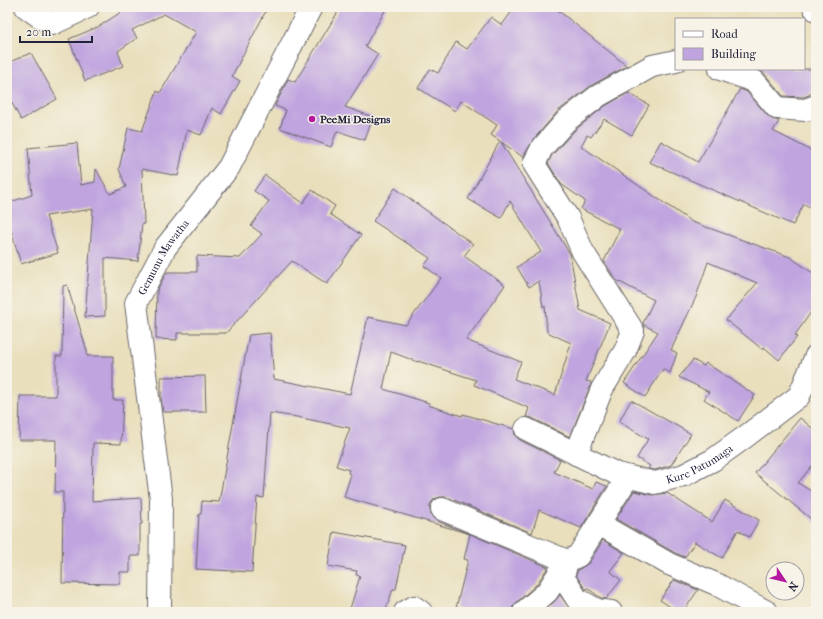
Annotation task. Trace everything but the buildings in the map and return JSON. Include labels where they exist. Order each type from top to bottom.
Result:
[{"type":"street","points":[[26,7],[43,20],[52,24],[88,7]]},
{"type":"street","name":"Gemunu Mawatha","points":[[160,612],[160,499],[136,303],[165,248],[229,167],[311,7]]},
{"type":"street","points":[[576,454],[602,389],[625,352],[633,331],[583,252],[568,218],[534,164],[542,148],[566,121],[598,96],[652,66],[675,61]]},
{"type":"street","points":[[723,70],[754,81],[777,108],[805,110],[816,106]]},
{"type":"street","name":"Kure Patumaga","points":[[526,429],[617,474],[656,483],[684,475],[713,460],[799,396],[816,356]]},
{"type":"street","points":[[524,612],[547,592],[567,561],[578,556],[628,477]]},
{"type":"street","points":[[442,509],[567,561]]},
{"type":"street","points":[[599,524],[669,564],[716,584],[767,612]]},
{"type":"street","points":[[567,561],[563,577],[577,599],[597,610],[611,612]]},
{"type":"street","points":[[406,612],[414,607],[421,612]]},
{"type":"place","name":"PeeMi Designs","points":[[312,119]]}]
